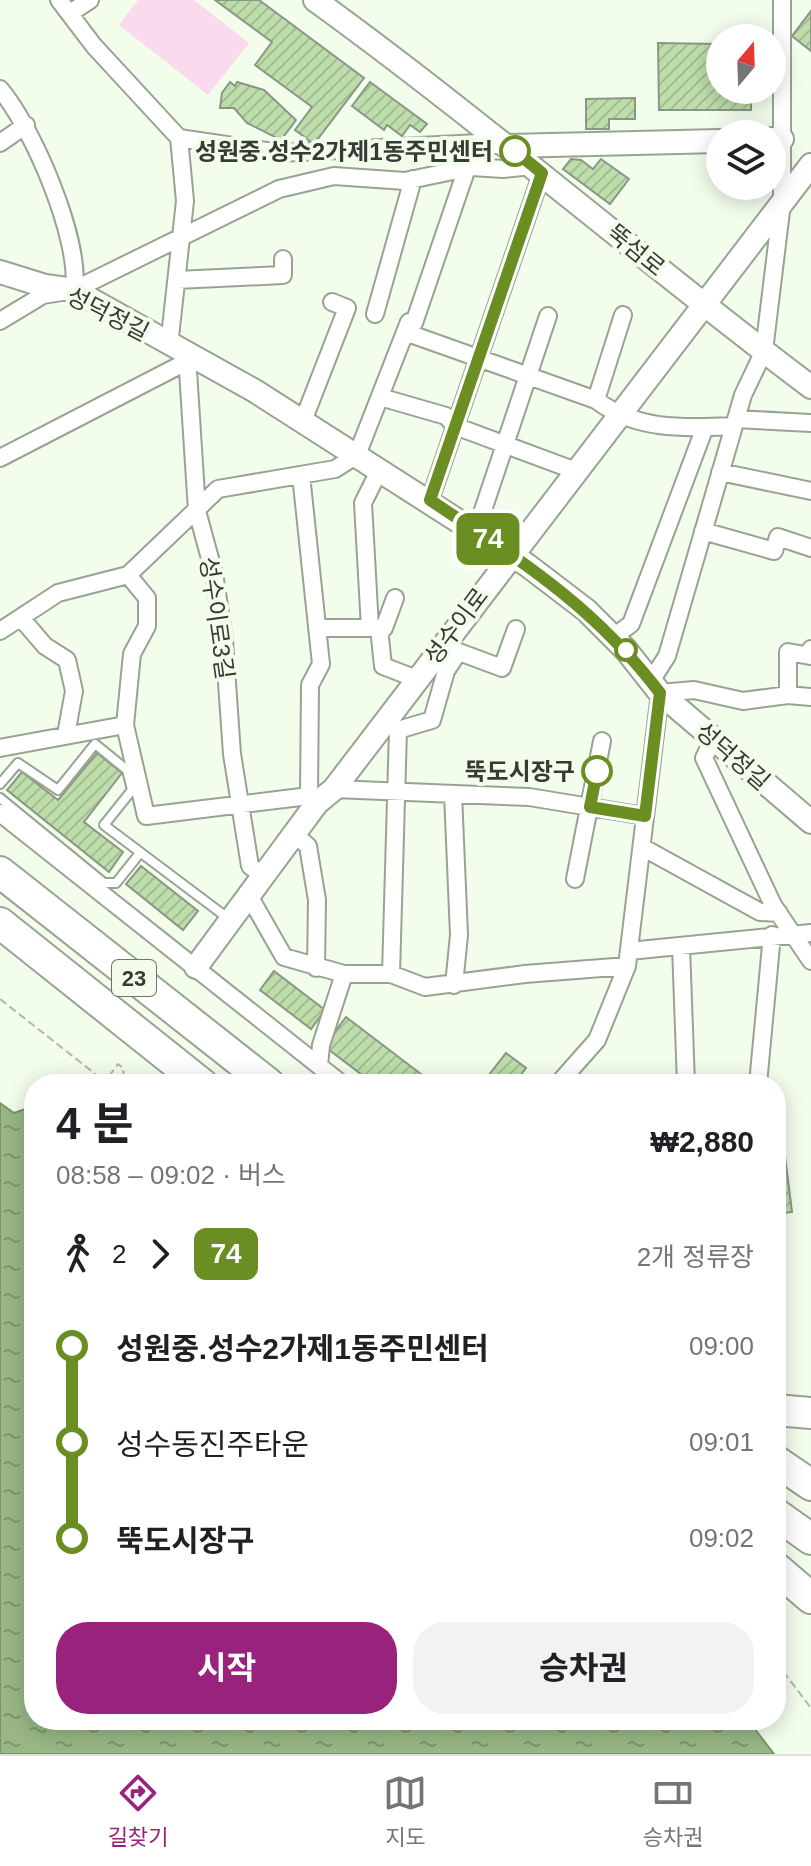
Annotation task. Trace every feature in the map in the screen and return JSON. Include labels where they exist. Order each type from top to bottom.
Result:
[{"type":"highway","name":"23","points":[[0,872],[256,1074]]},
{"type":"highway","name":"23","points":[[0,923],[189,1074]]},
{"type":"highway","points":[[786,1411],[811,1413]]},
{"type":"highway","points":[[786,1468],[808,1482]]},
{"type":"highway","points":[[786,1521],[811,1539]]},
{"type":"highway","points":[[786,1577],[811,1598]]},
{"type":"street","points":[[90,0],[65,7],[94,46],[179,138],[280,153],[479,143],[509,146],[706,141]]},
{"type":"street","name":"뚝섬로","points":[[315,0],[509,146],[704,307],[811,387]]},
{"type":"street","points":[[778,120],[782,0]]},
{"type":"street","points":[[0,89],[26,125],[53,191],[70,246],[76,275],[74,290]]},
{"type":"street","points":[[0,143],[26,125]]},
{"type":"street","name":"성덕정길","points":[[179,138],[185,201],[177,280],[182,354]]},
{"type":"street","points":[[0,321],[43,295],[74,290],[279,189],[334,176],[413,179],[467,168],[537,169],[430,500]]},
{"type":"street","points":[[0,629],[58,593],[128,575],[218,489],[335,469],[357,455],[409,322],[414,323],[467,168]]},
{"type":"street","points":[[375,314],[413,179]]},
{"type":"street","name":"성수이로","points":[[196,967],[320,796],[392,725],[417,679],[450,648],[511,554],[782,203],[806,181]]},
{"type":"street","points":[[567,1074],[597,1040],[628,959],[642,847],[655,687],[667,656],[743,395],[764,351],[782,200]]},
{"type":"street","points":[[177,280],[283,275],[283,259]]},
{"type":"street","name":"성덕정길","points":[[0,272],[45,286],[74,290],[303,421],[511,554],[586,610],[655,687],[811,822]]},
{"type":"street","points":[[303,421],[347,308],[332,302]]},
{"type":"street","points":[[596,400],[623,315]]},
{"type":"street","points":[[476,531],[548,316]]},
{"type":"street","points":[[405,332],[596,400],[618,417],[671,429],[735,423],[811,423]]},
{"type":"street","points":[[0,458],[182,354]]},
{"type":"street","name":"성수이로3길","points":[[182,354],[197,511],[214,573],[224,640],[232,754],[250,866],[262,875]]},
{"type":"street","points":[[380,397],[446,416],[455,426],[576,471]]},
{"type":"street","points":[[613,637],[631,624],[705,427]]},
{"type":"street","points":[[380,469],[363,503],[375,628],[383,666],[417,679]]},
{"type":"street","points":[[720,472],[811,491]]},
{"type":"street","points":[[301,475],[321,664],[310,685],[320,796]]},
{"type":"street","points":[[703,531],[774,551],[778,537],[811,548]]},
{"type":"street","points":[[128,575],[147,598],[147,626],[132,654],[125,725],[146,816],[320,796],[396,793],[529,797],[645,816]]},
{"type":"street","points":[[317,628],[384,628],[395,598]]},
{"type":"street","points":[[21,618],[45,646],[67,660],[74,691],[66,735]]},
{"type":"street","points":[[391,974],[396,793],[392,725],[432,720],[450,648],[502,668],[516,629]]},
{"type":"street","points":[[788,695],[788,652],[810,656],[811,649]]},
{"type":"street","points":[[655,687],[694,690],[743,701],[788,695],[811,697]]},
{"type":"street","points":[[0,748],[125,725]]},
{"type":"street","points":[[713,739],[704,758],[779,913],[811,961]]},
{"type":"street","points":[[575,879],[602,741]]},
{"type":"street","points":[[453,794],[459,935],[454,985]]},
{"type":"street","points":[[0,813],[329,1074]]},
{"type":"street","points":[[294,834],[308,846],[317,900],[316,968]]},
{"type":"street","points":[[642,847],[760,912],[779,913]]},
{"type":"street","points":[[248,894],[284,957],[344,974],[391,974],[425,987],[628,959],[681,946],[811,933]]},
{"type":"street","points":[[759,1074],[772,935]]},
{"type":"street","points":[[681,946],[686,1074]]},
{"type":"street","points":[[319,1066],[321,1045],[344,974]]},
{"type":"street","points":[[786,1397],[811,1401]]},
{"type":"lane","points":[[0,784],[18,763],[27,765],[58,790],[95,744],[127,770],[132,790],[104,825],[230,920]]},
{"type":"lane","points":[[0,798],[104,883],[116,883],[140,853]]},
{"type":"path","points":[[0,999],[95,1074]]},
{"type":"path","points":[[111,1074],[118,1064],[123,1068],[124,1074]]},
{"type":"path","points":[[786,1675],[811,1708]]},
{"type":"shaded area","points":[[138,0],[194,0],[249,43],[208,95],[119,25]]},
{"type":"water","points":[[0,1103],[14,1113],[24,1110],[24,1730],[756,1730],[774,1754],[0,1754]]},
{"type":"building","points":[[215,0],[259,0],[364,78],[314,144],[295,130],[312,107],[255,65],[272,42]]},
{"type":"building","points":[[811,11],[811,51],[792,36]]},
{"type":"building","points":[[658,43],[706,44],[706,104],[751,104],[751,110],[659,110]]},
{"type":"building","points":[[230,82],[235,86],[237,82],[264,90],[296,120],[281,140],[247,123],[234,108],[220,108],[222,93]]},
{"type":"building","points":[[370,82],[427,124],[420,132],[410,125],[402,136],[387,125],[384,130],[352,106]]},
{"type":"building","points":[[635,98],[635,119],[609,119],[609,129],[586,129],[586,99]]},
{"type":"building","points":[[571,159],[581,160],[593,169],[601,159],[629,179],[610,204],[563,169]]},
{"type":"building","points":[[97,753],[122,773],[84,822],[123,852],[109,872],[7,790],[22,772],[58,800]]},
{"type":"building","points":[[141,866],[198,911],[183,930],[126,884]]},
{"type":"building","points":[[274,971],[325,1010],[311,1029],[260,990]]},
{"type":"building","points":[[346,1017],[421,1074],[361,1074],[324,1046]]},
{"type":"building","points":[[506,1053],[526,1068],[522,1074],[490,1074]]},
{"type":"building","points":[[786,1165],[792,1212],[786,1213]]},
{"type":"bus line","name":"74","points":[[515,151],[542,173],[430,500],[527,565],[586,610],[626,650],[660,693],[645,816],[590,807],[597,771]]},
{"type":"place","name":"성원중.성수2가제1동주민센터","points":[[515,151]]},
{"type":"place","name":"뚝도시장구","points":[[597,771]]}]
